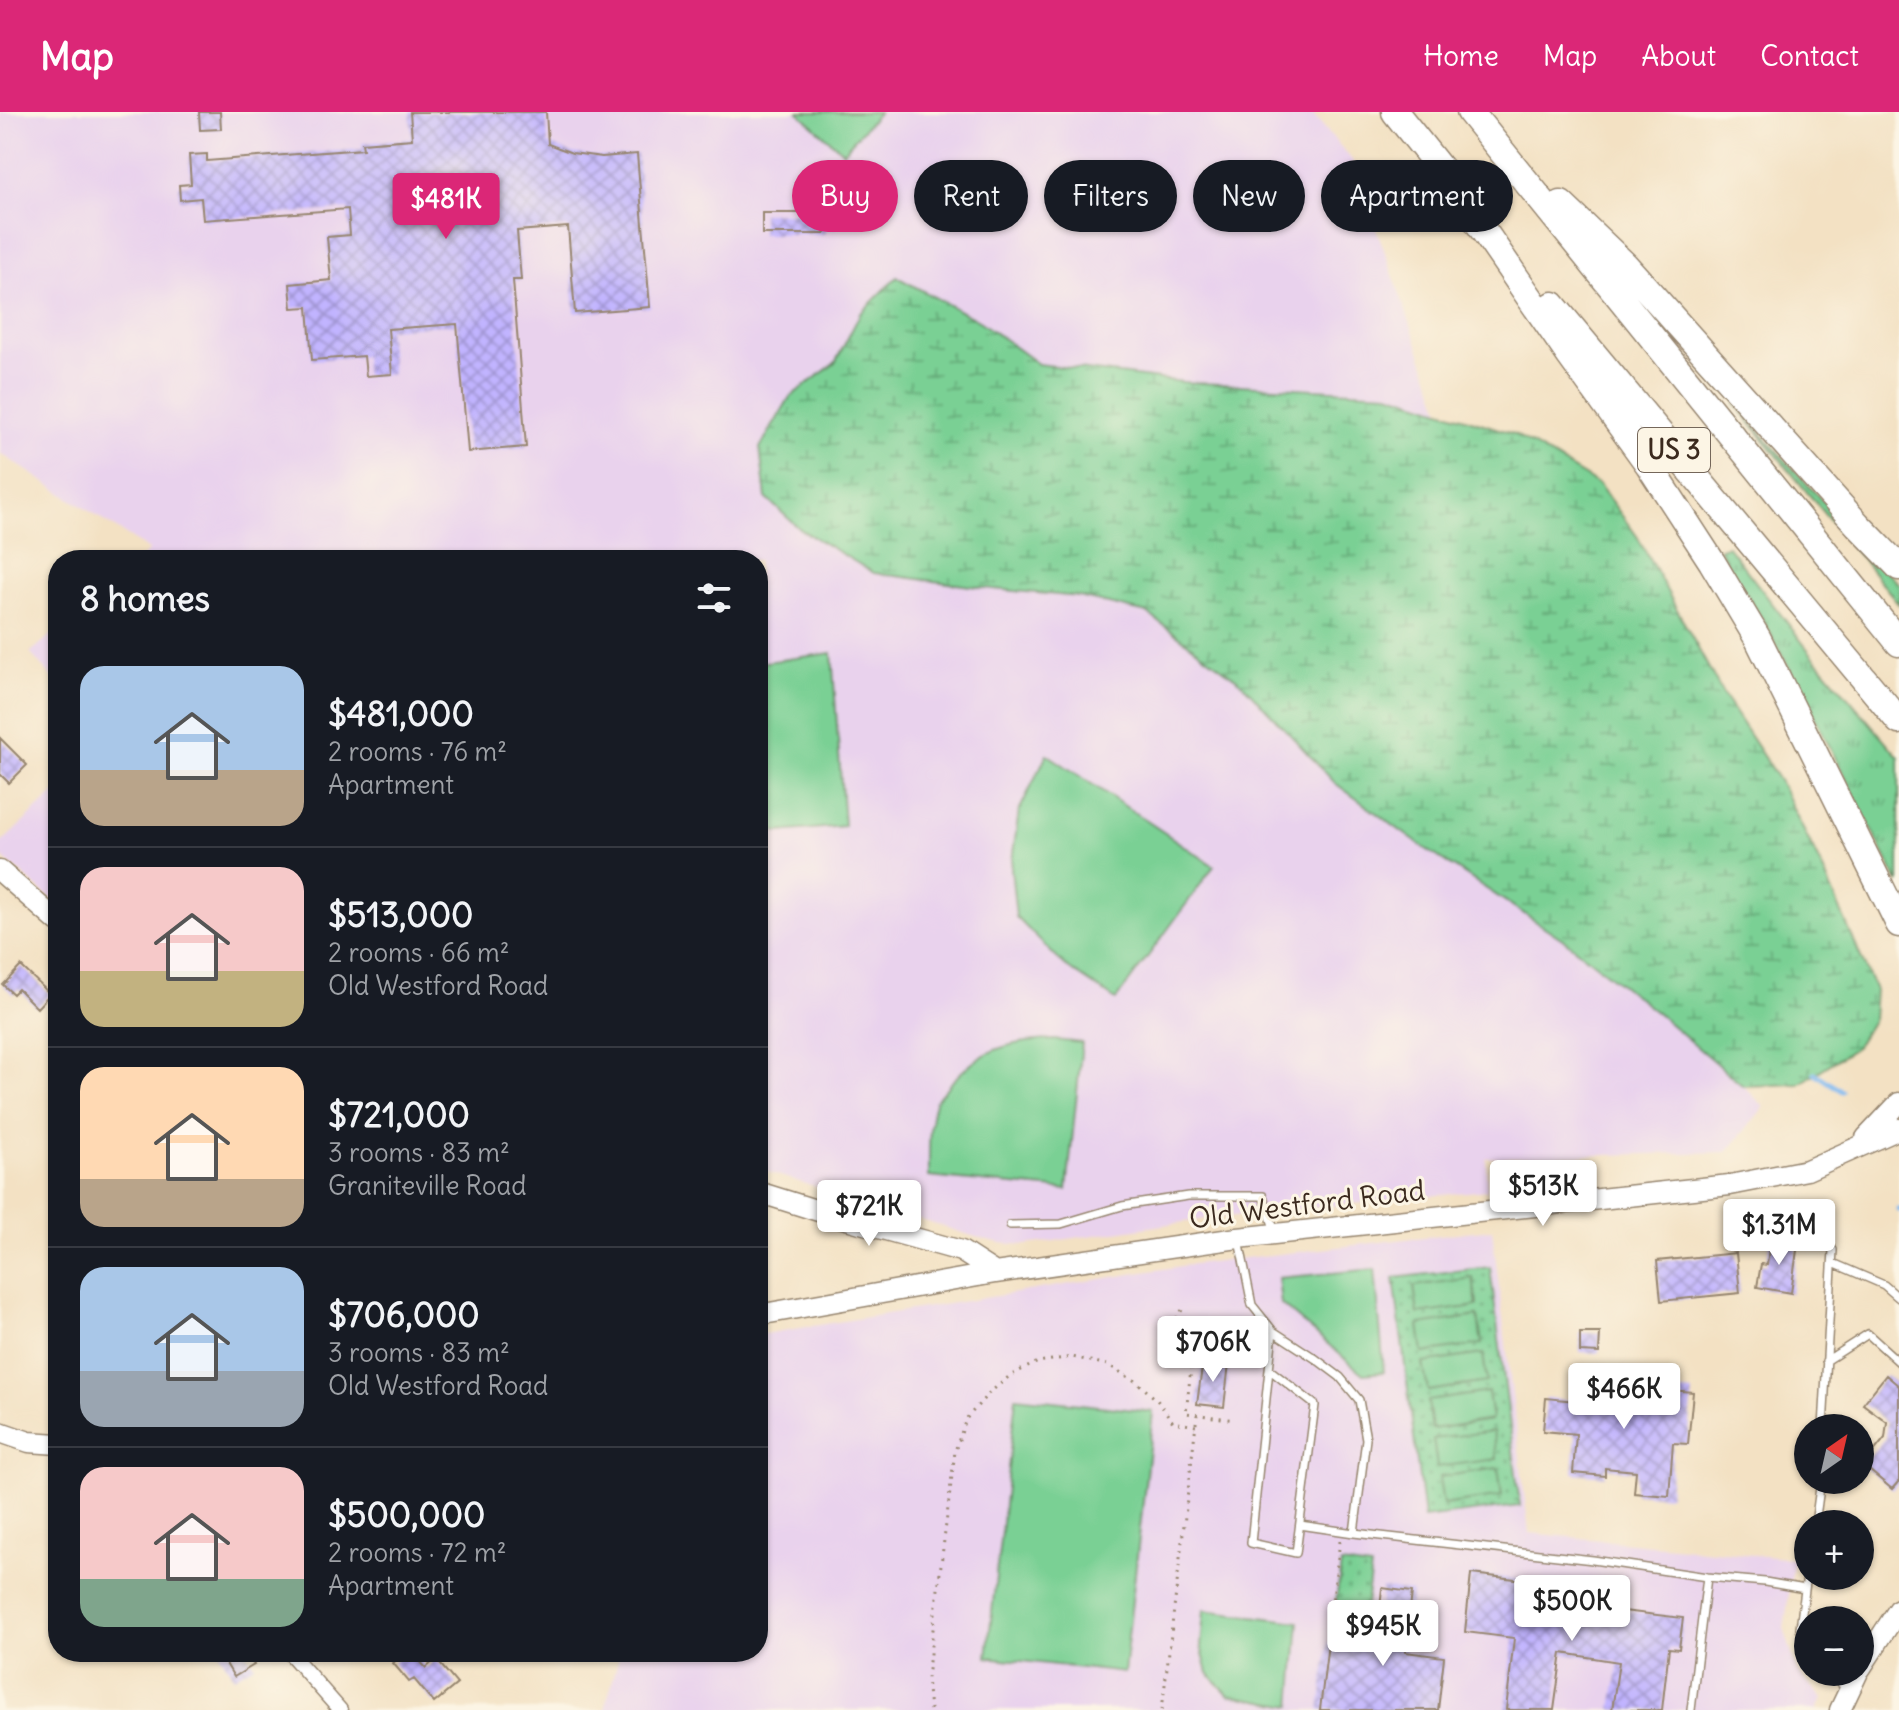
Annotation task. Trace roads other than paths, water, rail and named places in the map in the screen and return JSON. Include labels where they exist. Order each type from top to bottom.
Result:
[{"type":"highway","name":"US 3","points":[[1395,112],[1433,160]]},
{"type":"highway","name":"US 3","points":[[1475,119],[1899,643]]},
{"type":"highway","points":[[1475,119],[1625,265],[1899,567]]},
{"type":"highway","points":[[1485,232],[1649,465],[1712,562],[1758,639],[1899,924]]},
{"type":"highway","name":"US 3","points":[[1492,232],[1899,721]]},
{"type":"main road","points":[[0,871],[48,913]]},
{"type":"main road","name":"Old Westford Road","points":[[1858,1146],[1899,1103]]},
{"type":"main road","name":"Old Westford Road","points":[[768,1313],[995,1273],[1238,1238],[1730,1185],[1807,1170],[1899,1129]]},
{"type":"main road","points":[[768,1195],[961,1251],[995,1273]]},
{"type":"main road","points":[[0,1432],[29,1442],[48,1443]]},
{"type":"main road","points":[[1874,1649],[1899,1609]]},
{"type":"main road","points":[[1840,1710],[1852,1686]]},
{"type":"street","points":[[298,1662],[340,1710]]},
{"type":"lane","points":[[1010,1225],[1061,1224],[1122,1206],[1188,1196],[1263,1196],[1275,1234]]},
{"type":"lane","points":[[1238,1238],[1252,1305],[1273,1331],[1340,1377],[1359,1400],[1366,1439],[1354,1533]]},
{"type":"lane","points":[[1824,1414],[1833,1250]]},
{"type":"lane","points":[[1833,1263],[1884,1285],[1899,1298]]},
{"type":"lane","points":[[1270,1370],[1315,1405],[1296,1553],[1251,1543],[1273,1331]]},
{"type":"lane","points":[[1826,1361],[1868,1334],[1899,1362]]},
{"type":"lane","points":[[1300,1525],[1794,1587]]},
{"type":"lane","points":[[1691,1710],[1707,1577]]},
{"type":"waterway","points":[[1815,1073],[1842,1091]]}]
